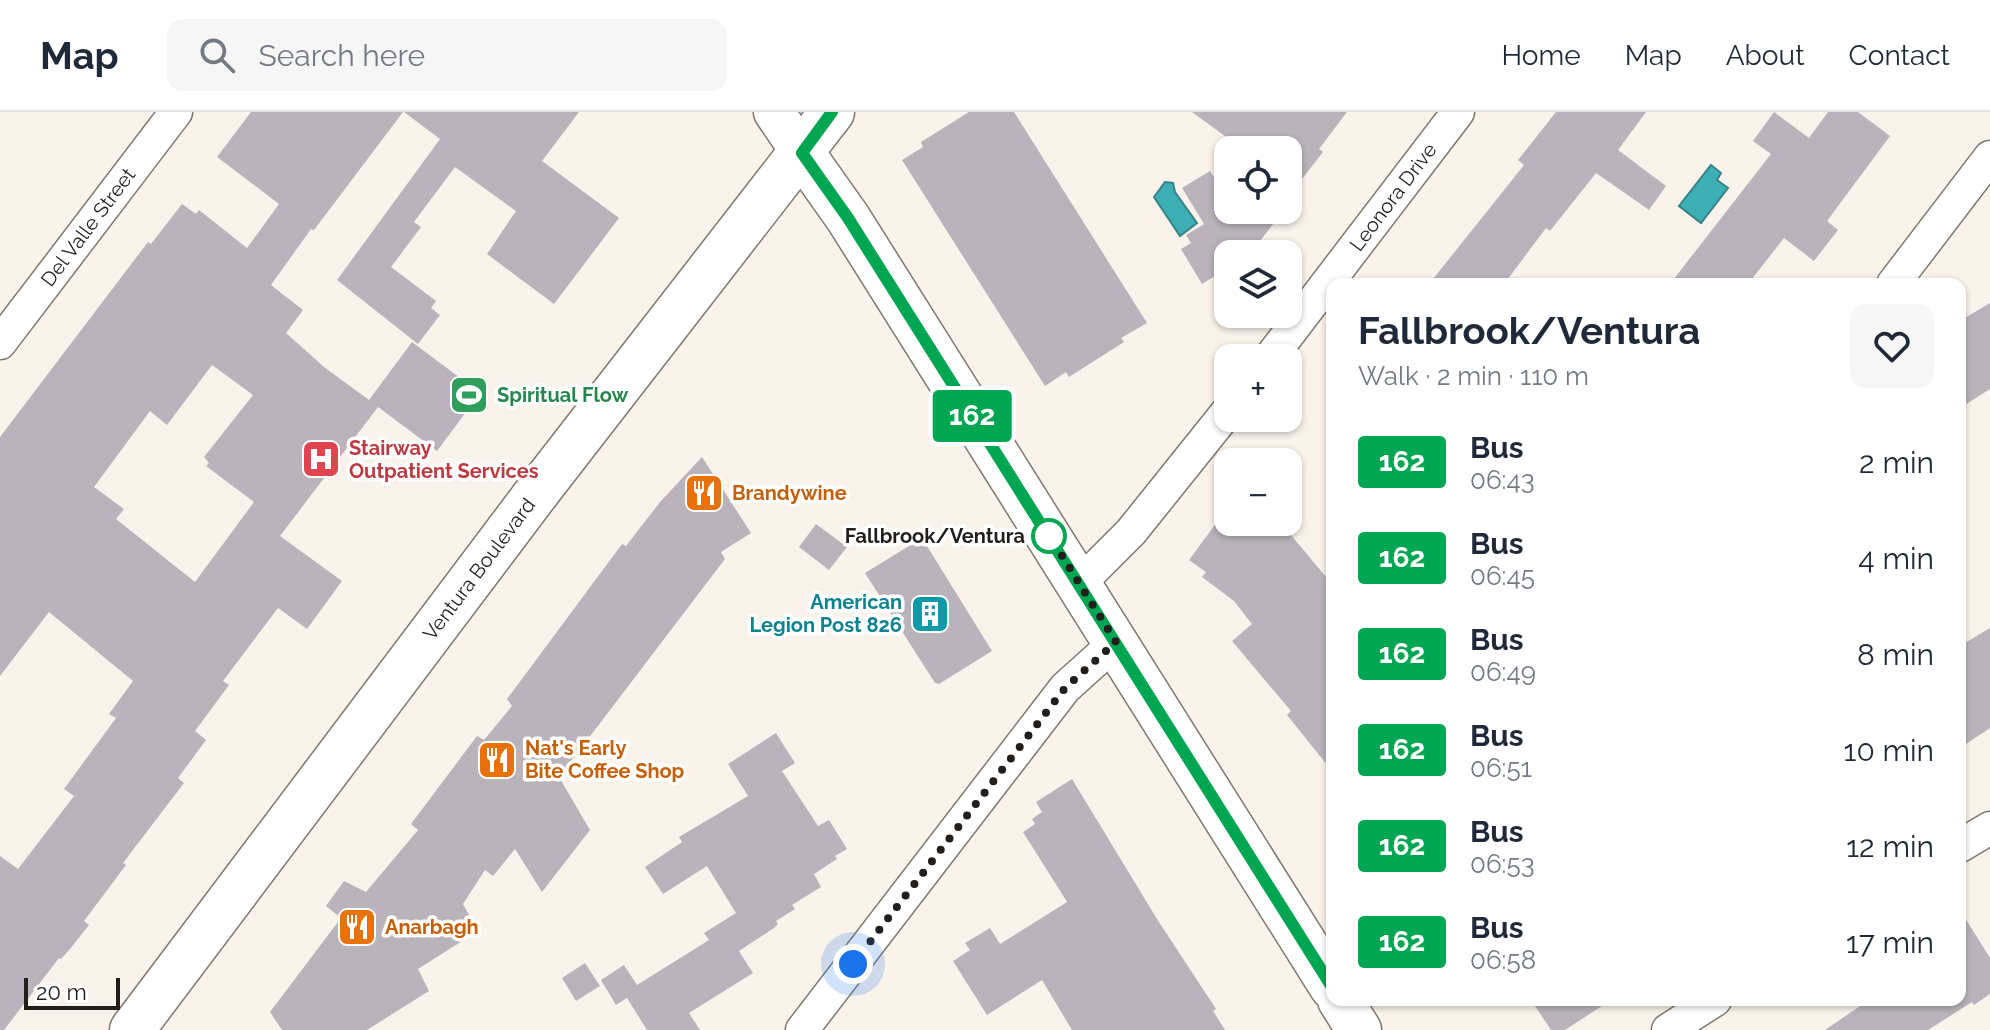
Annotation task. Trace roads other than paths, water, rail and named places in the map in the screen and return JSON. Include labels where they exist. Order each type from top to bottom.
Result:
[{"type":"main road","name":"Ventura Boulevard","points":[[132,1030],[538,491],[832,112]]},
{"type":"main road","points":[[802,153],[848,218],[1080,583],[1326,977]]},
{"type":"main road","points":[[1344,1006],[1359,1030]]},
{"type":"street","name":"Del Valle Street","points":[[0,343],[176,112]]},
{"type":"street","points":[[774,112],[802,153]]},
{"type":"street","name":"Leonora Drive","points":[[1331,278],[1458,112]]},
{"type":"street","points":[[1898,278],[1990,157]]},
{"type":"street","name":"Leonora Drive","points":[[1281,344],[1326,285]]},
{"type":"street","points":[[1080,583],[1131,532],[1214,428]]},
{"type":"street","points":[[802,1030],[1065,688],[1116,642]]},
{"type":"street","points":[[1966,842],[1990,828]]},
{"type":"street","points":[[1668,1030],[1706,1006]]},
{"type":"water","points":[[1711,165],[1721,173],[1717,180],[1728,188],[1701,223],[1679,206]]},
{"type":"water","points":[[1165,182],[1173,183],[1175,192],[1197,223],[1180,236],[1154,197]]},
{"type":"place","name":"Spiritual Flow","points":[[469,395]]},
{"type":"place","name":"Stairway Outpatient Services","points":[[321,459]]},
{"type":"place","name":"Brandywine","points":[[704,493]]},
{"type":"place","name":"Fallbrook/Ventura","points":[[1049,536]]},
{"type":"place","name":"American Legion Post 826","points":[[930,614]]},
{"type":"place","name":"Nat's Early Bite Coffee Shop","points":[[497,760]]},
{"type":"place","name":"Anarbagh","points":[[357,927]]}]
